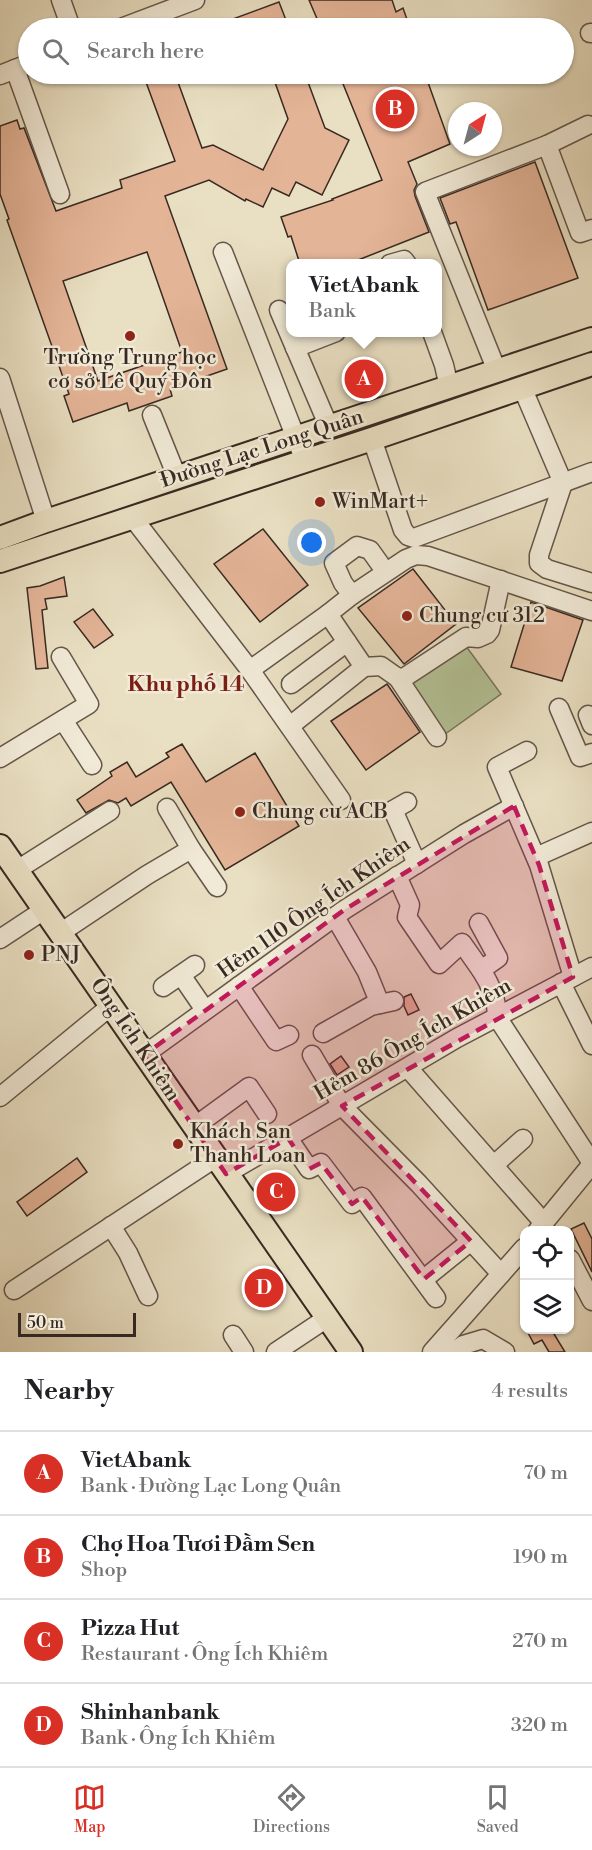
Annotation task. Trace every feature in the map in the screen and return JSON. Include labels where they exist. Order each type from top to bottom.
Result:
[{"type":"main road","name":"Đường Lạc Long Quân","points":[[0,538],[592,339]]},
{"type":"main road","name":"Đường Lạc Long Quân","points":[[0,561],[592,364]]},
{"type":"main road","name":"Ông Ích Khiêm","points":[[0,846],[351,1352]]},
{"type":"street","points":[[61,0],[67,18]]},
{"type":"street","points":[[145,18],[184,2]]},
{"type":"street","points":[[20,84],[60,194]]},
{"type":"street","points":[[497,371],[425,192],[547,145],[588,125]]},
{"type":"street","points":[[547,145],[580,233],[592,229]]},
{"type":"street","points":[[223,252],[305,461]]},
{"type":"street","points":[[250,322],[285,307]]},
{"type":"street","points":[[293,337],[329,427]]},
{"type":"street","points":[[296,348],[325,337]]},
{"type":"street","points":[[434,337],[444,365],[448,387]]},
{"type":"street","points":[[0,378],[46,521]]},
{"type":"street","points":[[522,387],[581,478]]},
{"type":"street","points":[[152,415],[177,477]]},
{"type":"street","points":[[372,439],[404,530],[408,536],[414,538],[581,478]]},
{"type":"street","points":[[581,478],[539,555],[539,563],[547,569],[592,583]]},
{"type":"street","points":[[133,518],[250,670],[341,800]]},
{"type":"street","points":[[352,595],[343,583],[334,563],[357,546],[370,550],[380,564]]},
{"type":"street","points":[[250,670],[352,595],[406,559],[416,555],[428,556],[592,610]]},
{"type":"street","points":[[398,678],[405,677],[466,637],[478,638],[487,634],[490,630],[501,580]]},
{"type":"street","points":[[328,614],[364,667]]},
{"type":"street","points":[[291,684],[347,642]]},
{"type":"street","points":[[0,758],[89,704],[61,657]]},
{"type":"street","points":[[290,726],[364,667],[381,666],[398,678],[437,737]]},
{"type":"street","points":[[559,708],[580,757],[590,758]]},
{"type":"street","points":[[63,720],[92,765]]},
{"type":"street","points":[[527,751],[497,767],[536,857],[567,980],[592,1045]]},
{"type":"street","points":[[407,802],[393,810],[417,864]]},
{"type":"street","name":"Hẻm 110 Ông Ích Khiêm","points":[[144,1055],[335,917],[464,834],[514,807]]},
{"type":"street","points":[[167,808],[191,849],[217,886]]},
{"type":"street","points":[[17,870],[110,811]]},
{"type":"street","points":[[536,857],[592,832]]},
{"type":"street","points":[[60,933],[191,849]]},
{"type":"street","points":[[397,876],[410,905],[406,917],[439,964],[462,943],[488,980],[497,1001],[498,1017],[592,1164],[542,1226]]},
{"type":"street","points":[[0,939],[44,910]]},
{"type":"street","points":[[323,1033],[371,1006],[387,1003],[335,917]]},
{"type":"street","points":[[479,923],[498,958],[481,970]]},
{"type":"street","name":"Hẻm 86 Ông Ích Khiêm","points":[[14,1290],[111,1226],[220,1166],[288,1138],[498,1017],[592,967]]},
{"type":"street","points":[[163,987],[188,970],[206,1010]]},
{"type":"street","points":[[239,986],[276,1041],[288,1035]]},
{"type":"street","points":[[0,1097],[112,1005]]},
{"type":"street","points":[[312,1055],[342,1106],[419,1184],[501,1274]]},
{"type":"street","points":[[408,1068],[494,1165],[540,1226]]},
{"type":"street","points":[[194,1126],[249,1087],[267,1114]]},
{"type":"street","points":[[288,1138],[309,1169],[321,1163],[352,1204],[362,1197],[436,1298]]},
{"type":"street","points":[[494,1165],[523,1139]]},
{"type":"street","points":[[111,1226],[128,1253],[148,1296]]},
{"type":"street","points":[[424,1279],[471,1241]]},
{"type":"street","points":[[432,1352],[520,1253]]},
{"type":"street","points":[[574,1267],[592,1301]]},
{"type":"street","points":[[276,1352],[327,1318]]},
{"type":"street","points":[[233,1335],[244,1352]]},
{"type":"street","points":[[453,1352],[463,1345],[483,1339],[505,1352]]},
{"type":"highlighted area","points":[[514,806],[539,865],[573,977],[342,1106],[471,1241],[424,1279],[362,1197],[352,1204],[321,1163],[309,1169],[288,1138],[226,1174],[144,1055],[344,910]]},
{"type":"green space","points":[[463,642],[501,694],[441,737],[405,683]]},
{"type":"building","points":[[309,0],[392,0],[396,12],[403,8],[406,18],[317,18]]},
{"type":"building","points":[[279,2],[285,18],[235,18]]},
{"type":"building","points":[[147,84],[179,84],[202,148],[213,145],[263,170],[288,119],[276,84],[309,84],[325,128],[349,140],[322,195],[296,182],[289,196],[272,188],[263,207],[246,199],[245,201],[209,180],[165,196],[227,369],[170,389],[172,396],[129,411],[127,403],[73,422],[64,396],[69,394],[7,220],[9,219],[0,194],[0,126],[17,120],[20,129],[24,128],[56,211],[122,188],[120,180],[175,161]],"holes":[[[147,252],[182,352],[98,381],[63,281]]]},
{"type":"building","points":[[343,84],[429,84],[448,138],[448,145],[408,162],[417,184],[414,190],[415,196],[429,232],[361,259],[298,259],[291,236],[288,237],[281,217],[382,180]]},
{"type":"building","points":[[535,162],[578,278],[488,310],[456,222],[450,224],[440,198]]},
{"type":"building","points":[[263,529],[308,585],[260,622],[214,564]]},
{"type":"building","name":"Chung cư 312","points":[[413,569],[456,624],[404,664],[358,608]]},
{"type":"building","points":[[64,577],[67,596],[45,599],[47,609],[42,610],[48,668],[36,669],[27,588]]},
{"type":"building","points":[[531,602],[583,620],[562,681],[511,667]]},
{"type":"building","points":[[93,609],[113,635],[94,648],[74,622]]},
{"type":"building","points":[[387,684],[420,732],[366,770],[331,721]]},
{"type":"building","name":"Chung cư ACB","points":[[182,744],[206,782],[255,753],[299,826],[225,870],[171,782],[131,806],[126,798],[118,803],[109,800],[86,813],[77,800],[112,776],[110,772],[127,762],[136,777],[169,757],[166,753]]},
{"type":"building","points":[[411,994],[419,1010],[408,1015],[404,1006],[404,997]]},
{"type":"building","points":[[341,1056],[349,1067],[337,1075],[330,1064]]},
{"type":"building","points":[[77,1158],[87,1172],[27,1216],[17,1202]]},
{"type":"building","points":[[584,1223],[592,1239],[592,1272],[574,1235],[574,1228]]},
{"type":"building","points":[[529,1334],[554,1334],[565,1352],[549,1352],[542,1340],[534,1344]]},
{"type":"place","name":"Chợ Hoa Tươi Đầm Sen","points":[[395,109]]},
{"type":"place","name":"Trường Trung học cơ sở Lê Quý Đôn","points":[[130,336]]},
{"type":"place","name":"VietAbank","points":[[364,379]]},
{"type":"place","name":"WinMart+","points":[[320,502]]},
{"type":"place","name":"Chung cư 312","points":[[407,616]]},
{"type":"place","name":"Chung cư ACB","points":[[240,812]]},
{"type":"place","name":"PNJ","points":[[29,955]]},
{"type":"place","name":"Khách Sạn Thanh Loan","points":[[178,1144]]},
{"type":"place","name":"Pizza Hut","points":[[276,1192]]},
{"type":"place","name":"Shinhanbank","points":[[264,1288]]},
{"type":"district","name":"Khu phố 14","points":[[186,684]]}]
